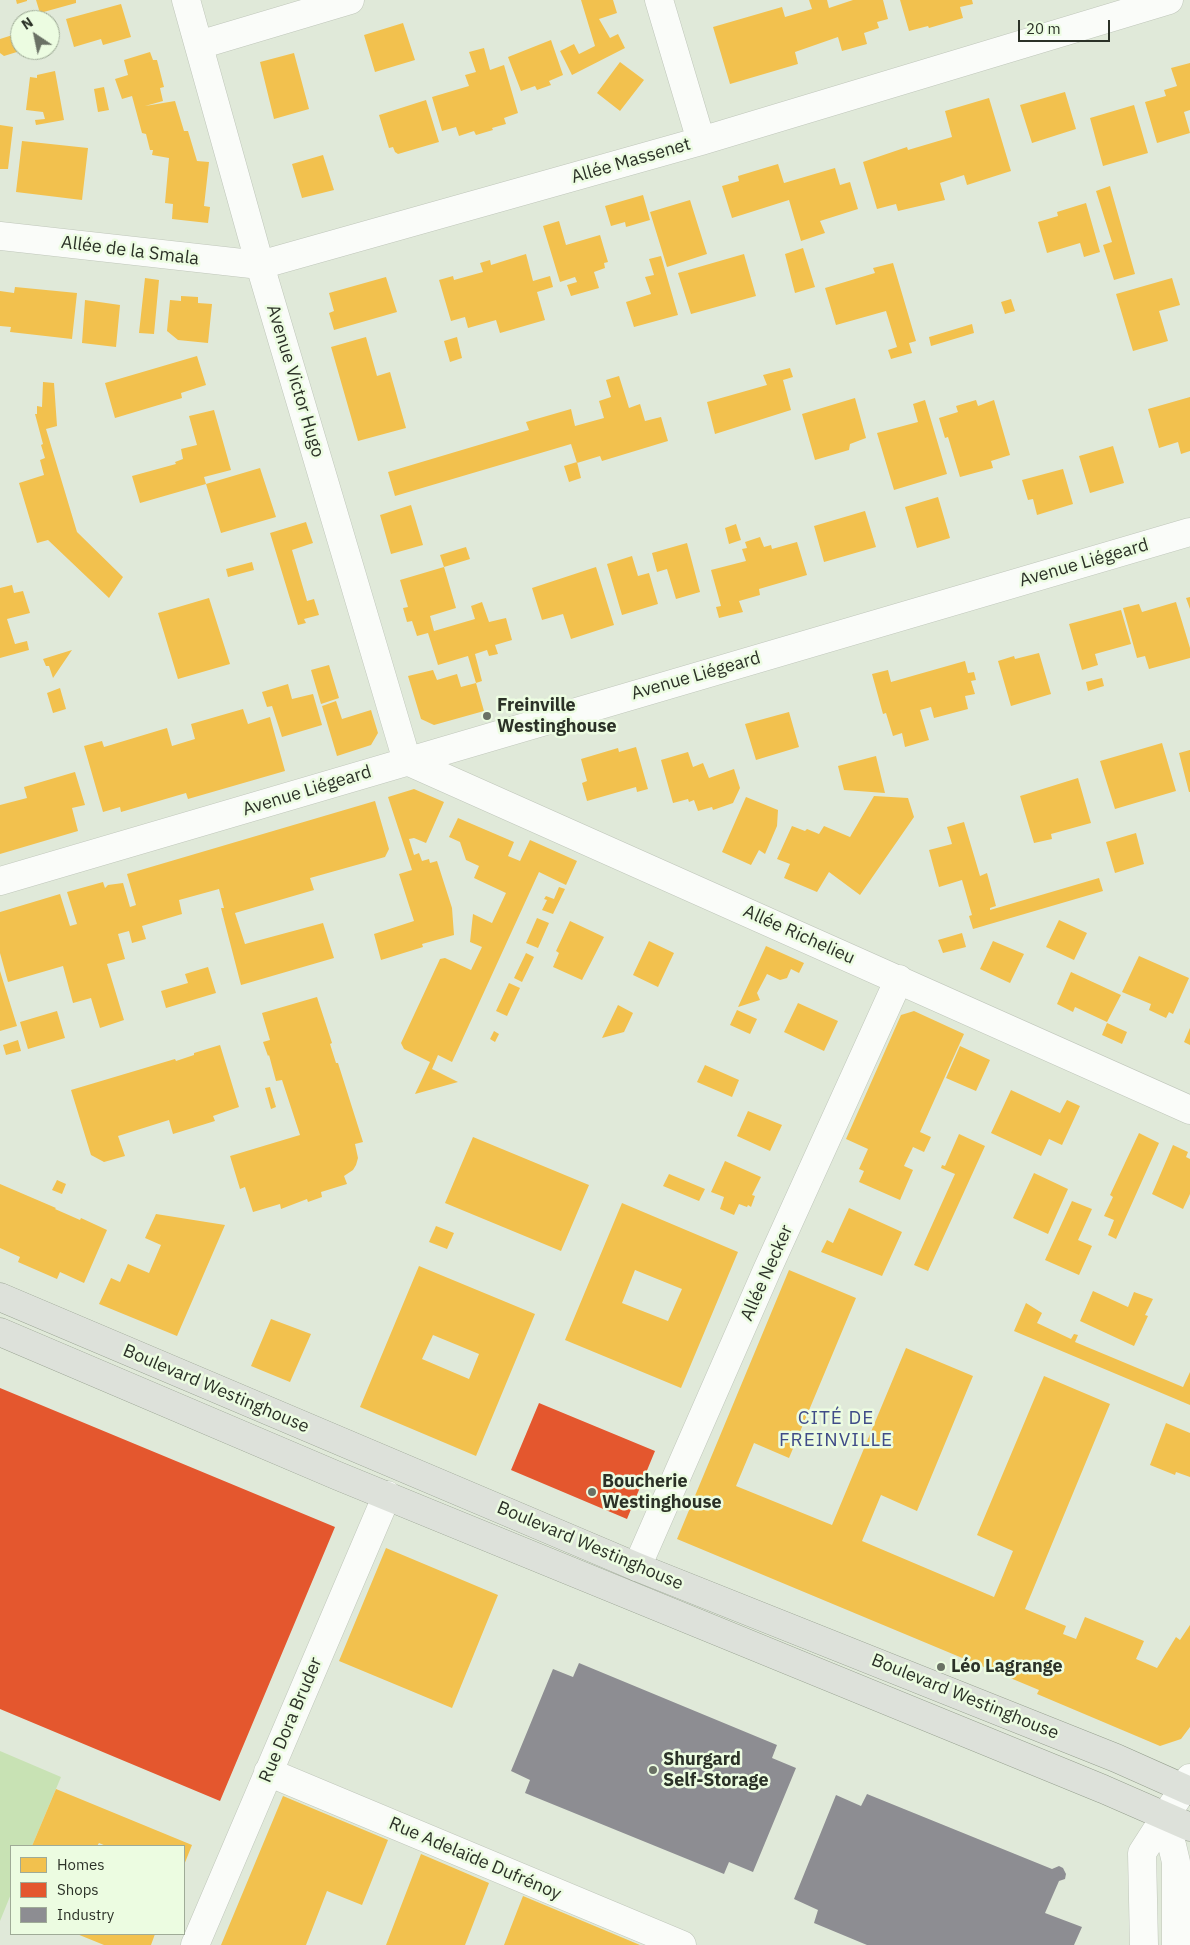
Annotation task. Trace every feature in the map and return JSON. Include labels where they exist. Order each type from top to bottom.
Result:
[{"type":"main road","name":"Boulevard Westinghouse","points":[[0,1298],[637,1567],[1188,1785]]},
{"type":"main road","name":"Boulevard Westinghouse","points":[[0,1332],[387,1495],[1190,1827]]},
{"type":"street","name":"Avenue Victor Hugo","points":[[186,0],[260,265],[406,761]]},
{"type":"street","points":[[199,44],[350,0]]},
{"type":"street","points":[[659,0],[701,141]]},
{"type":"street","name":"Allée Massenet","points":[[260,265],[701,141],[1002,52],[1169,0]]},
{"type":"street","name":"Allée de la Smala","points":[[0,236],[260,265]]},
{"type":"street","name":"Avenue Liégeard","points":[[0,881],[1190,532]]},
{"type":"street","name":"Allée Richelieu","points":[[406,761],[1190,1110]]},
{"type":"street","name":"Allée Necker","points":[[637,1567],[767,1270],[899,979]]},
{"type":"street","name":"Rue Dora Bruder","points":[[195,1945],[387,1495]]},
{"type":"street","name":"Rue Adelaïde Dufrénoy","points":[[268,1772],[682,1945]]},
{"type":"street","points":[[1144,1945],[1142,1853],[1165,1816],[1188,1785]]},
{"type":"street","points":[[1165,1816],[1176,1862],[1176,1945]]},
{"type":"green space","points":[[0,1751],[61,1777],[32,1845],[10,1845],[10,1896],[0,1921]]},
{"type":"building: Homes","points":[[16,0],[27,0],[27,1],[17,4]]},
{"type":"building: Homes","points":[[36,0],[76,0],[76,3],[51,10],[39,10]]},
{"type":"building: Homes","points":[[581,0],[613,0],[617,13],[599,19],[610,38],[618,34],[625,48],[572,75],[560,51],[574,44],[579,54],[595,46]]},
{"type":"building: Homes","points":[[809,0],[827,0],[829,8],[853,0],[883,0],[888,19],[877,22],[879,28],[864,33],[867,44],[842,51],[838,37],[795,52],[798,64],[730,84],[713,27],[782,7],[785,17],[812,9]]},
{"type":"building: Homes","points":[[900,0],[972,0],[973,4],[960,7],[963,18],[929,28],[928,26],[909,31]]},
{"type":"building: Homes","points":[[121,4],[131,37],[103,45],[101,39],[74,47],[66,19]]},
{"type":"building: Homes","points":[[403,23],[415,60],[375,72],[364,35]]},
{"type":"building: Homes","points":[[10,36],[10,54],[4,56],[0,53],[0,39]]},
{"type":"building: Homes","points":[[551,40],[563,75],[549,81],[551,85],[537,90],[535,86],[521,91],[508,57]]},
{"type":"building: Homes","points":[[484,48],[490,70],[504,65],[518,113],[504,118],[506,124],[476,135],[474,131],[459,136],[456,127],[442,131],[432,97],[469,86],[465,75],[476,72],[469,52]]},
{"type":"building: Homes","points":[[150,52],[153,60],[157,60],[164,87],[160,88],[163,101],[145,106],[175,101],[184,131],[188,131],[197,161],[209,162],[204,206],[210,207],[208,223],[172,219],[173,204],[165,203],[169,158],[152,155],[153,150],[150,150],[146,134],[142,133],[132,96],[122,99],[115,79],[128,75],[124,60]]},
{"type":"building: Homes","points":[[294,53],[309,109],[274,119],[260,62]]},
{"type":"building: Homes","points":[[620,62],[644,80],[620,111],[597,93]]},
{"type":"building: Homes","points":[[1190,63],[1190,110],[1184,112],[1190,133],[1157,143],[1145,102],[1166,96],[1164,90],[1177,86],[1171,68]]},
{"type":"building: Homes","points":[[55,71],[64,120],[36,125],[35,120],[45,119],[43,112],[26,110],[30,77],[37,78],[37,75]]},
{"type":"building: Homes","points":[[104,87],[109,110],[98,112],[94,89]]},
{"type":"building: Homes","points":[[1065,92],[1076,129],[1032,143],[1020,105]]},
{"type":"building: Homes","points":[[989,98],[1011,171],[967,185],[964,175],[940,183],[945,200],[898,211],[896,204],[877,209],[863,162],[907,147],[908,150],[952,137],[945,111]]},
{"type":"building: Homes","points":[[426,100],[439,142],[398,154],[393,147],[389,148],[379,115]]},
{"type":"building: Homes","points":[[1134,105],[1148,153],[1103,166],[1090,118]]},
{"type":"building: Homes","points":[[0,125],[13,127],[8,169],[0,169]]},
{"type":"building: Homes","points":[[22,141],[88,148],[82,200],[16,192]]},
{"type":"building: Homes","points":[[323,155],[334,190],[302,198],[292,164]]},
{"type":"building: Homes","points":[[778,164],[784,183],[835,168],[840,185],[850,182],[858,209],[820,221],[825,233],[801,241],[789,200],[732,218],[722,186],[739,181],[738,176]]},
{"type":"building: Homes","points":[[1110,186],[1135,274],[1114,280],[1103,245],[1112,242],[1096,191]]},
{"type":"building: Homes","points":[[643,195],[650,220],[626,227],[625,222],[611,226],[605,206]]},
{"type":"building: Homes","points":[[690,200],[707,254],[667,267],[650,212]]},
{"type":"building: Homes","points":[[1086,203],[1100,252],[1084,257],[1080,243],[1047,253],[1038,222],[1058,216],[1057,212]]},
{"type":"building: Homes","points":[[559,221],[566,245],[600,235],[608,262],[604,263],[605,268],[594,272],[599,288],[571,296],[567,285],[577,282],[575,277],[560,282],[543,226]]},
{"type":"building: Homes","points":[[803,248],[815,287],[795,293],[785,254]]},
{"type":"building: Homes","points":[[526,254],[533,281],[550,276],[553,287],[537,292],[545,320],[500,333],[496,320],[468,328],[465,317],[451,321],[439,280],[453,276],[454,280],[483,272],[480,263],[490,260],[491,265]]},
{"type":"building: Homes","points":[[744,254],[756,296],[691,314],[678,273]]},
{"type":"building: Homes","points":[[661,256],[678,315],[634,327],[626,302],[651,294],[645,277],[654,275],[649,259]]},
{"type":"building: Homes","points":[[893,263],[916,341],[909,343],[912,353],[891,359],[888,350],[897,347],[886,311],[836,325],[825,288],[875,273],[873,268]]},
{"type":"building: Homes","points":[[386,277],[397,312],[334,330],[329,313],[334,311],[329,293]]},
{"type":"building: Homes","points":[[145,278],[159,280],[154,334],[139,333]]},
{"type":"building: Homes","points":[[1172,278],[1180,305],[1159,311],[1168,341],[1133,351],[1116,294]]},
{"type":"building: Homes","points":[[15,287],[77,293],[72,339],[10,332],[11,327],[0,326],[0,291],[14,293]]},
{"type":"building: Homes","points":[[181,296],[198,297],[198,303],[212,304],[208,343],[178,340],[167,331],[170,300],[181,301]]},
{"type":"building: Homes","points":[[1011,299],[1015,311],[1005,314],[1001,302]]},
{"type":"building: Homes","points":[[85,300],[120,305],[116,347],[82,343]]},
{"type":"building: Homes","points":[[972,324],[974,333],[931,346],[929,337]]},
{"type":"building: Homes","points":[[366,337],[377,376],[390,372],[406,428],[358,441],[331,347]]},
{"type":"building: Homes","points":[[457,337],[462,358],[450,362],[444,341]]},
{"type":"building: Homes","points":[[197,356],[206,385],[181,393],[182,398],[115,418],[105,383]]},
{"type":"building: Homes","points":[[790,368],[793,377],[783,380],[791,410],[715,434],[707,402],[767,385],[763,375]]},
{"type":"building: Homes","points":[[619,376],[629,408],[640,404],[645,421],[661,417],[668,441],[602,461],[600,456],[577,463],[571,444],[395,496],[388,472],[529,430],[526,422],[571,409],[575,426],[604,418],[599,401],[611,397],[606,380]]},
{"type":"building: Homes","points":[[43,382],[54,383],[57,426],[46,429],[77,532],[123,577],[109,598],[48,540],[37,543],[19,483],[44,475],[40,460],[45,458],[41,445],[43,444],[35,414],[37,414],[37,406],[42,407]]},
{"type":"building: Homes","points":[[1190,397],[1190,451],[1181,454],[1178,442],[1159,448],[1148,409]]},
{"type":"building: Homes","points":[[855,398],[866,438],[850,444],[849,450],[815,460],[802,414]]},
{"type":"building: Homes","points":[[925,400],[947,474],[894,490],[877,433],[918,422],[913,404]]},
{"type":"building: Homes","points":[[976,400],[978,406],[994,400],[1010,455],[991,461],[993,468],[960,477],[948,437],[945,438],[939,418],[958,412],[956,406]]},
{"type":"building: Homes","points":[[214,410],[231,470],[204,477],[206,484],[140,503],[132,476],[176,464],[175,462],[183,459],[181,449],[197,445],[189,416]]},
{"type":"building: Homes","points":[[1113,446],[1124,483],[1090,493],[1079,456]]},
{"type":"building: Homes","points":[[577,462],[581,478],[569,482],[564,466]]},
{"type":"building: Homes","points":[[260,468],[276,517],[221,533],[206,484]]},
{"type":"building: Homes","points":[[1063,469],[1073,504],[1037,515],[1033,499],[1028,500],[1022,480]]},
{"type":"building: Homes","points":[[938,497],[950,538],[917,548],[905,507]]},
{"type":"building: Homes","points":[[411,505],[423,545],[391,554],[380,515]]},
{"type":"building: Homes","points":[[865,511],[876,547],[824,562],[814,526]]},
{"type":"building: Homes","points":[[306,522],[313,543],[292,550],[307,601],[314,599],[319,615],[304,619],[306,623],[298,625],[270,533]]},
{"type":"building: Homes","points":[[736,524],[741,540],[729,544],[725,528]]},
{"type":"building: Homes","points":[[760,537],[764,547],[771,545],[772,549],[797,542],[807,575],[759,589],[760,595],[739,601],[743,612],[719,618],[716,607],[721,606],[711,570],[746,561],[742,549],[747,548],[745,542]]},
{"type":"building: Homes","points":[[687,543],[700,592],[676,599],[667,569],[657,572],[652,553]]},
{"type":"building: Homes","points":[[466,547],[470,559],[444,567],[440,555]]},
{"type":"building: Homes","points":[[632,556],[638,576],[649,573],[658,604],[622,615],[607,564]]},
{"type":"building: Homes","points":[[252,562],[254,570],[228,577],[226,569]]},
{"type":"building: Homes","points":[[444,567],[456,608],[430,616],[434,631],[475,619],[471,606],[482,602],[489,622],[506,618],[512,640],[495,645],[498,654],[489,656],[487,650],[475,654],[482,681],[476,683],[468,656],[438,665],[428,633],[417,636],[412,621],[407,622],[403,608],[408,607],[400,580]]},
{"type":"building: Homes","points":[[596,567],[614,625],[571,639],[563,614],[542,620],[532,588]]},
{"type":"building: Homes","points":[[12,585],[14,593],[23,591],[30,613],[7,619],[15,644],[27,641],[29,650],[0,658],[0,588]]},
{"type":"building: Homes","points":[[1190,597],[1190,609],[1186,598]]},
{"type":"building: Homes","points":[[209,598],[230,664],[178,679],[158,613]]},
{"type":"building: Homes","points":[[1176,602],[1190,648],[1190,658],[1149,669],[1145,656],[1137,658],[1123,608],[1139,604],[1142,612]]},
{"type":"building: Homes","points":[[1121,610],[1131,644],[1095,654],[1098,665],[1082,670],[1069,624]]},
{"type":"building: Homes","points":[[72,650],[53,678],[49,666],[46,666],[43,659]]},
{"type":"building: Homes","points":[[1039,653],[1051,694],[1011,706],[998,661],[1014,656],[1015,659]]},
{"type":"building: Homes","points":[[965,661],[968,673],[974,672],[976,680],[971,681],[975,694],[965,696],[968,709],[934,718],[931,707],[920,710],[929,740],[905,747],[902,733],[893,736],[886,713],[883,714],[872,674],[888,670],[891,682]]},
{"type":"building: Homes","points":[[329,665],[339,698],[321,704],[311,670]]},
{"type":"building: Homes","points":[[433,670],[437,680],[457,674],[461,687],[476,683],[484,711],[434,725],[421,719],[408,676]]},
{"type":"building: Homes","points":[[1102,678],[1104,686],[1088,691],[1086,682]]},
{"type":"building: Homes","points":[[288,684],[292,699],[313,694],[322,725],[282,737],[272,706],[267,707],[262,692]]},
{"type":"building: Homes","points":[[60,688],[66,709],[53,713],[47,693]]},
{"type":"building: Homes","points":[[336,701],[342,719],[371,710],[378,733],[371,745],[337,756],[322,706]]},
{"type":"building: Homes","points":[[243,709],[248,724],[270,717],[285,771],[188,799],[186,793],[121,812],[120,807],[103,812],[84,746],[102,741],[104,747],[167,728],[172,746],[195,739],[191,724]]},
{"type":"building: Homes","points":[[789,712],[799,747],[756,760],[745,724]]},
{"type":"building: Homes","points":[[1162,743],[1176,791],[1115,809],[1100,761]]},
{"type":"building: Homes","points":[[636,747],[648,789],[637,792],[636,787],[587,801],[582,783],[587,781],[581,759],[618,748],[619,752]]},
{"type":"building: Homes","points":[[1190,750],[1190,792],[1189,792],[1179,753]]},
{"type":"building: Homes","points":[[688,752],[693,767],[703,763],[709,778],[734,769],[740,788],[733,803],[713,810],[712,807],[698,811],[694,800],[689,802],[688,799],[673,803],[661,760]]},
{"type":"building: Homes","points":[[876,756],[885,793],[844,790],[838,766]]},
{"type":"building: Homes","points":[[75,772],[85,805],[72,808],[78,831],[0,854],[0,805],[27,798],[24,787]]},
{"type":"building: Homes","points":[[1078,778],[1091,823],[1051,834],[1052,839],[1034,843],[1020,796]]},
{"type":"building: Homes","points":[[414,789],[444,802],[426,843],[414,838],[409,839],[414,855],[419,853],[422,861],[429,859],[430,863],[437,861],[452,908],[454,935],[422,944],[423,947],[381,960],[374,934],[414,921],[399,874],[412,870],[388,797]]},
{"type":"building: Homes","points":[[874,796],[908,798],[914,817],[860,895],[829,872],[817,892],[784,878],[790,864],[777,859],[792,826],[819,834],[824,826],[850,837]]},
{"type":"building: Homes","points":[[746,797],[778,810],[777,826],[765,854],[759,850],[751,865],[722,852]]},
{"type":"building: Homes","points":[[375,801],[389,849],[385,857],[310,878],[314,890],[235,913],[245,944],[323,923],[334,958],[241,985],[221,908],[224,908],[219,889],[179,900],[182,914],[142,926],[146,939],[132,943],[129,931],[118,934],[125,959],[107,964],[124,1020],[100,1028],[91,998],[73,1003],[63,966],[8,982],[0,953],[0,912],[60,894],[70,926],[77,924],[67,892],[103,882],[105,888],[108,885],[123,883],[130,907],[136,905],[127,874]]},
{"type":"building: Homes","points":[[458,818],[514,842],[508,856],[520,861],[530,840],[577,861],[566,885],[539,872],[452,1062],[438,1055],[432,1069],[458,1082],[415,1094],[430,1062],[404,1049],[401,1043],[440,959],[445,958],[471,970],[482,947],[470,942],[473,914],[492,923],[506,893],[474,878],[479,866],[466,860],[460,842],[449,837]]},
{"type":"building: Homes","points":[[964,822],[980,876],[987,873],[996,906],[990,908],[990,910],[1099,878],[1103,891],[973,929],[969,916],[972,915],[962,880],[939,887],[929,850],[952,844],[947,827]]},
{"type":"building: Homes","points":[[1136,833],[1144,864],[1115,873],[1106,842]]},
{"type":"building: Homes","points":[[559,887],[565,889],[553,914],[542,910],[547,900],[544,899],[546,896],[554,899]]},
{"type":"building: Homes","points":[[537,918],[549,923],[538,948],[526,943]]},
{"type":"building: Homes","points":[[1059,920],[1087,933],[1074,960],[1046,947]]},
{"type":"building: Homes","points":[[570,921],[604,937],[582,980],[553,967],[559,953],[556,951]]},
{"type":"building: Homes","points":[[962,933],[966,947],[943,953],[938,940]]},
{"type":"building: Homes","points":[[649,941],[674,953],[658,987],[633,975]]},
{"type":"building: Homes","points":[[993,941],[1024,954],[1010,983],[980,969]]},
{"type":"building: Homes","points":[[766,946],[804,963],[799,973],[791,969],[787,978],[780,980],[767,974],[757,993],[760,1000],[738,1007]]},
{"type":"building: Homes","points":[[526,953],[534,957],[522,982],[514,978]]},
{"type":"building: Homes","points":[[1139,956],[1189,978],[1173,1014],[1169,1012],[1166,1018],[1149,1010],[1151,1004],[1122,992]]},
{"type":"building: Homes","points":[[208,967],[216,993],[166,1008],[161,991],[188,983],[185,974]]},
{"type":"building: Homes","points":[[0,971],[17,1026],[0,1031]]},
{"type":"building: Homes","points":[[1071,972],[1121,995],[1107,1022],[1075,1007],[1073,1012],[1057,1004]]},
{"type":"building: Homes","points":[[509,983],[520,988],[507,1016],[496,1011]]},
{"type":"building: Homes","points":[[317,997],[332,1043],[330,1044],[336,1063],[338,1063],[363,1142],[355,1144],[358,1158],[353,1170],[344,1176],[347,1184],[321,1192],[322,1197],[308,1202],[307,1199],[281,1209],[280,1204],[253,1212],[245,1187],[240,1189],[230,1156],[300,1135],[282,1080],[276,1081],[269,1055],[263,1042],[270,1040],[262,1013]]},
{"type":"building: Homes","points":[[798,1003],[838,1021],[824,1051],[784,1032]]},
{"type":"building: Homes","points":[[618,1005],[633,1013],[624,1032],[602,1038]]},
{"type":"building: Homes","points":[[737,1010],[757,1019],[750,1034],[730,1025]]},
{"type":"building: Homes","points":[[57,1011],[65,1038],[28,1049],[20,1022]]},
{"type":"building: Homes","points":[[914,1011],[964,1034],[920,1132],[931,1137],[924,1152],[913,1147],[904,1166],[913,1170],[900,1200],[859,1182],[864,1171],[859,1169],[868,1149],[846,1139],[901,1015]]},
{"type":"building: Homes","points":[[1107,1023],[1127,1032],[1122,1044],[1102,1035]]},
{"type":"building: Homes","points":[[1190,1028],[1190,1045],[1184,1042]]},
{"type":"building: Homes","points":[[494,1031],[499,1034],[495,1042],[490,1039]]},
{"type":"building: Homes","points":[[18,1040],[21,1051],[6,1055],[3,1045]]},
{"type":"building: Homes","points":[[220,1045],[239,1107],[213,1116],[215,1121],[173,1134],[169,1120],[118,1136],[125,1156],[104,1162],[91,1155],[71,1090],[175,1059],[176,1061]]},
{"type":"building: Homes","points":[[960,1046],[990,1060],[976,1091],[946,1078]]},
{"type":"building: Homes","points":[[705,1065],[739,1080],[732,1097],[697,1082]]},
{"type":"building: Homes","points":[[270,1087],[276,1107],[271,1109],[265,1088]]},
{"type":"building: Homes","points":[[1011,1090],[1060,1113],[1067,1100],[1080,1106],[1062,1145],[1049,1139],[1041,1156],[991,1133]]},
{"type":"building: Homes","points":[[748,1111],[782,1125],[770,1151],[737,1136]]},
{"type":"building: Homes","points":[[1139,1133],[1159,1143],[1116,1239],[1108,1235],[1114,1220],[1104,1216],[1113,1197],[1110,1195]]},
{"type":"building: Homes","points":[[959,1134],[985,1146],[928,1271],[914,1265],[955,1174],[941,1168],[942,1165],[945,1166]]},
{"type":"building: Homes","points":[[473,1137],[589,1185],[561,1251],[445,1203]]},
{"type":"building: Homes","points":[[1173,1145],[1188,1152],[1186,1157],[1190,1159],[1190,1194],[1183,1209],[1152,1194]]},
{"type":"building: Homes","points":[[725,1161],[761,1177],[752,1195],[755,1196],[751,1207],[739,1204],[734,1215],[720,1209],[724,1197],[711,1192]]},
{"type":"building: Homes","points":[[1034,1173],[1068,1189],[1048,1234],[1013,1218]]},
{"type":"building: Homes","points":[[669,1174],[705,1189],[699,1201],[663,1186]]},
{"type":"building: Homes","points":[[57,1180],[66,1184],[62,1194],[52,1190]]},
{"type":"building: Homes","points":[[0,1184],[107,1230],[84,1283],[60,1272],[57,1279],[18,1262],[20,1257],[0,1248]]},
{"type":"building: Homes","points":[[1072,1201],[1092,1209],[1078,1240],[1092,1246],[1079,1275],[1045,1260]]},
{"type":"building: Homes","points":[[622,1203],[738,1252],[681,1388],[565,1340]],"holes":[[[635,1270],[682,1289],[668,1321],[622,1303]]]},
{"type":"building: Homes","points":[[849,1208],[902,1232],[882,1276],[821,1252],[827,1240],[833,1243]]},
{"type":"building: Homes","points":[[156,1214],[225,1225],[177,1336],[99,1304],[111,1278],[120,1282],[128,1264],[149,1273],[161,1245],[145,1238]]},
{"type":"building: Homes","points":[[436,1226],[454,1233],[447,1249],[429,1242]]},
{"type":"building: Homes","points":[[419,1266],[535,1314],[476,1456],[360,1407]],"holes":[[[433,1335],[479,1354],[469,1379],[422,1359]]]},
{"type":"building: Homes","points":[[789,1270],[856,1298],[789,1458],[754,1443],[736,1486],[832,1525],[906,1348],[973,1376],[917,1511],[881,1495],[862,1541],[994,1597],[1013,1551],[977,1535],[1044,1376],[1110,1404],[1025,1609],[1066,1626],[1063,1634],[1076,1639],[1085,1617],[1144,1641],[1136,1659],[1157,1668],[1176,1637],[1180,1640],[1190,1625],[1190,1727],[1181,1739],[1160,1746],[1037,1694],[1039,1690],[677,1539]]},
{"type":"building: Homes","points":[[1093,1291],[1128,1307],[1134,1292],[1153,1299],[1145,1315],[1148,1316],[1134,1346],[1080,1321]]},
{"type":"building: Homes","points":[[1026,1303],[1042,1313],[1037,1323],[1071,1339],[1074,1334],[1078,1335],[1075,1342],[1183,1387],[1190,1372],[1190,1405],[1014,1331]]},
{"type":"building: Homes","points":[[271,1319],[311,1334],[290,1382],[251,1366]]},
{"type":"building: Homes","points":[[1166,1423],[1190,1433],[1190,1477],[1176,1472],[1175,1475],[1150,1465]]},
{"type":"building: Homes","points":[[386,1548],[498,1595],[452,1708],[339,1661]]},
{"type":"building: Homes","points":[[56,1789],[192,1845],[185,1862],[185,1845],[104,1845],[99,1843],[98,1845],[32,1845]]},
{"type":"building: Homes","points":[[283,1796],[388,1840],[362,1905],[327,1891],[306,1945],[221,1945]]},
{"type":"building: Homes","points":[[421,1854],[489,1883],[465,1945],[386,1945]]},
{"type":"building: Homes","points":[[523,1896],[640,1945],[504,1945]]},
{"type":"building: Homes","points":[[79,1935],[155,1935],[151,1945],[104,1945]]},
{"type":"building: Shops","points":[[0,1388],[335,1527],[220,1801],[0,1709]]},
{"type":"building: Shops","points":[[539,1403],[655,1451],[627,1519],[511,1470]]},
{"type":"building: Industry","name":"Shurgard Self-Storage","points":[[579,1663],[777,1745],[772,1758],[796,1768],[753,1872],[729,1862],[724,1874],[525,1793],[530,1780],[511,1771],[553,1669],[573,1677]]},
{"type":"building: Industry","points":[[867,1794],[1052,1869],[1059,1866],[1063,1868],[1066,1874],[1065,1879],[1059,1881],[1045,1913],[1082,1927],[1074,1945],[867,1945],[814,1923],[818,1910],[794,1899],[836,1795],[861,1806]]},
{"type":"place","name":"Freinville Westinghouse","points":[[487,716]]},
{"type":"place","name":"Boucherie Westinghouse","points":[[592,1492]]},
{"type":"place","name":"Léo Lagrange","points":[[941,1667]]},
{"type":"place","name":"Shurgard Self-Storage","points":[[653,1770]]},
{"type":"district","name":"CITÉ DE FREINVILLE","points":[[836,1430]]}]
